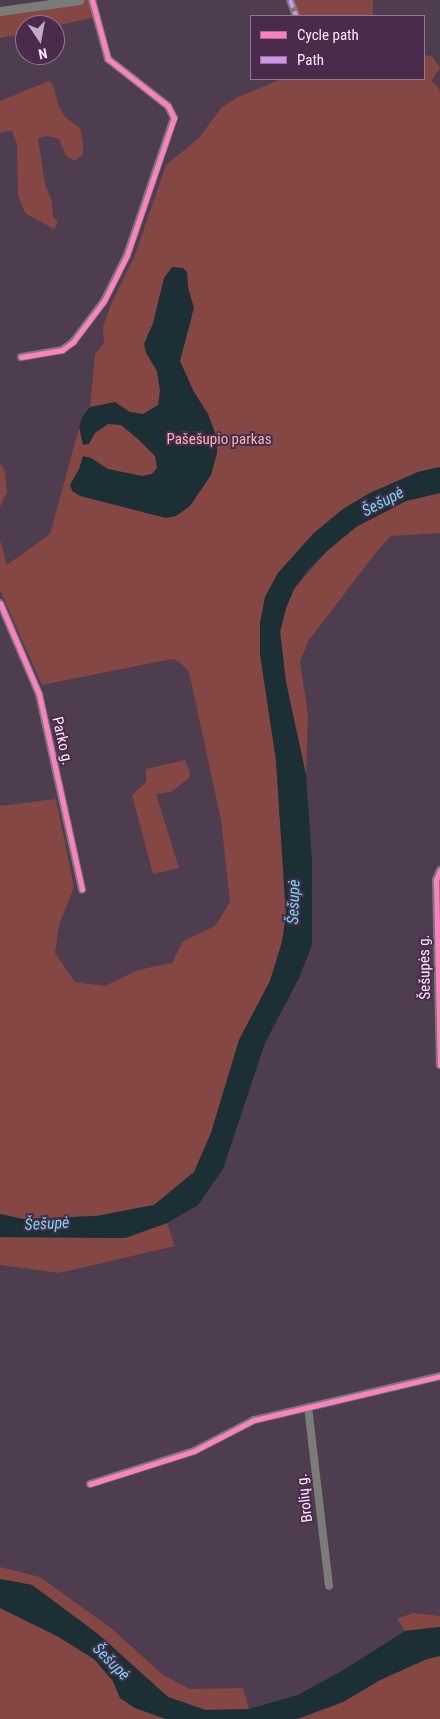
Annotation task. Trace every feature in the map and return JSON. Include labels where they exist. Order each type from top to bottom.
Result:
[{"type":"street","points":[[0,11],[79,0]]},
{"type":"street","points":[[21,357],[62,350],[73,342],[104,301],[127,255],[174,118],[168,106],[108,59],[92,0]]},
{"type":"street","points":[[290,0],[296,15]]},
{"type":"street","name":"Parko g.","points":[[0,603],[39,694],[82,889]]},
{"type":"street","name":"Šešupės g.","points":[[440,870],[436,880],[436,889],[440,1065]]},
{"type":"street","points":[[90,1484],[194,1450],[254,1420],[440,1376]]},
{"type":"street","name":"Brolių g.","points":[[308,1407],[329,1586]]},
{"type":"green space","points":[[79,0],[92,0],[96,17],[65,24],[65,15],[15,15],[15,35],[0,38],[0,11]]},
{"type":"green space","points":[[290,0],[373,0],[373,15],[290,15]]},
{"type":"green space","name":"Pašešupio parkas","points":[[425,55],[432,56],[440,68],[431,81],[438,87],[440,93],[440,467],[418,472],[370,493],[343,509],[314,533],[278,573],[265,597],[260,654],[276,760],[286,915],[282,942],[270,981],[239,1040],[211,1133],[194,1172],[154,1205],[97,1216],[23,1219],[0,1214],[0,806],[56,799],[74,887],[59,925],[55,953],[75,982],[105,986],[138,970],[172,963],[183,941],[215,926],[230,902],[221,820],[189,672],[180,662],[172,659],[42,685],[0,590],[0,540],[7,565],[50,534],[82,417],[90,407],[95,354],[104,343],[103,327],[111,304],[135,255],[166,165],[199,138],[222,107],[238,97],[280,80],[425,80]]},
{"type":"green space","points":[[49,81],[53,85],[59,107],[65,117],[80,128],[83,142],[83,154],[75,161],[66,156],[59,139],[47,136],[38,138],[45,184],[52,202],[53,217],[58,222],[54,229],[25,213],[18,195],[17,144],[12,131],[1,132],[0,136],[0,101]]},
{"type":"green space","points":[[0,463],[5,471],[7,492],[0,507]]},
{"type":"green space","points":[[440,493],[440,533],[391,536],[377,551],[309,640],[300,661],[308,715],[306,775],[286,682],[280,632],[286,608],[294,589],[327,551],[356,527],[406,501]]},
{"type":"green space","points":[[185,760],[190,773],[189,778],[171,792],[156,794],[179,868],[153,874],[132,795],[146,782],[146,769]]},
{"type":"green space","points":[[167,1223],[175,1246],[59,1273],[0,1265],[0,1237],[125,1238]]},
{"type":"green space","points":[[0,1567],[40,1577],[111,1628],[163,1675],[190,1689],[243,1688],[249,1709],[206,1710],[168,1697],[98,1634],[32,1585],[0,1579]]},
{"type":"green space","points":[[0,1608],[57,1636],[94,1659],[113,1681],[120,1698],[135,1708],[166,1719],[0,1719]]},
{"type":"green space","points":[[413,1613],[440,1616],[440,1627],[405,1631],[397,1619]]},
{"type":"green space","points":[[440,1656],[440,1719],[297,1719],[343,1702],[380,1680],[427,1659]]},
{"type":"water","points":[[172,267],[183,268],[187,272],[188,287],[194,308],[180,361],[194,392],[208,414],[217,438],[217,453],[211,475],[190,506],[176,516],[166,518],[80,496],[72,491],[70,485],[79,469],[83,456],[91,458],[108,469],[142,476],[152,474],[157,468],[155,456],[121,425],[108,424],[95,433],[89,444],[83,445],[79,427],[82,417],[90,407],[115,402],[130,412],[143,414],[158,405],[160,391],[157,371],[146,353],[144,344],[153,323],[164,278]]},
{"type":"water","name":"Šešupė","points":[[440,467],[440,493],[406,501],[356,527],[308,570],[294,589],[286,608],[280,632],[286,682],[306,775],[312,860],[312,945],[299,978],[265,1043],[223,1169],[198,1205],[167,1223],[125,1238],[0,1237],[0,1214],[23,1219],[97,1216],[154,1205],[194,1172],[211,1133],[239,1040],[270,981],[282,942],[286,915],[276,760],[260,654],[260,623],[265,597],[278,573],[314,533],[343,509],[370,493],[418,472]]},
{"type":"water","name":"Šešupė","points":[[0,1579],[32,1585],[98,1634],[168,1697],[205,1710],[249,1709],[298,1695],[340,1672],[405,1631],[440,1627],[440,1656],[427,1659],[380,1680],[343,1702],[297,1719],[166,1719],[135,1708],[120,1698],[113,1681],[94,1659],[57,1636],[0,1608]]},
{"type":"marked path","points":[[290,0],[296,15]]},
{"type":"cycle path","points":[[21,357],[62,350],[73,342],[104,301],[127,255],[174,118],[168,106],[108,59],[92,0]]},
{"type":"cycle path","points":[[0,603],[39,694],[82,889]]},
{"type":"cycle path","points":[[440,870],[436,880],[440,1065]]},
{"type":"cycle path","points":[[90,1484],[194,1451],[254,1420],[440,1376]]}]
